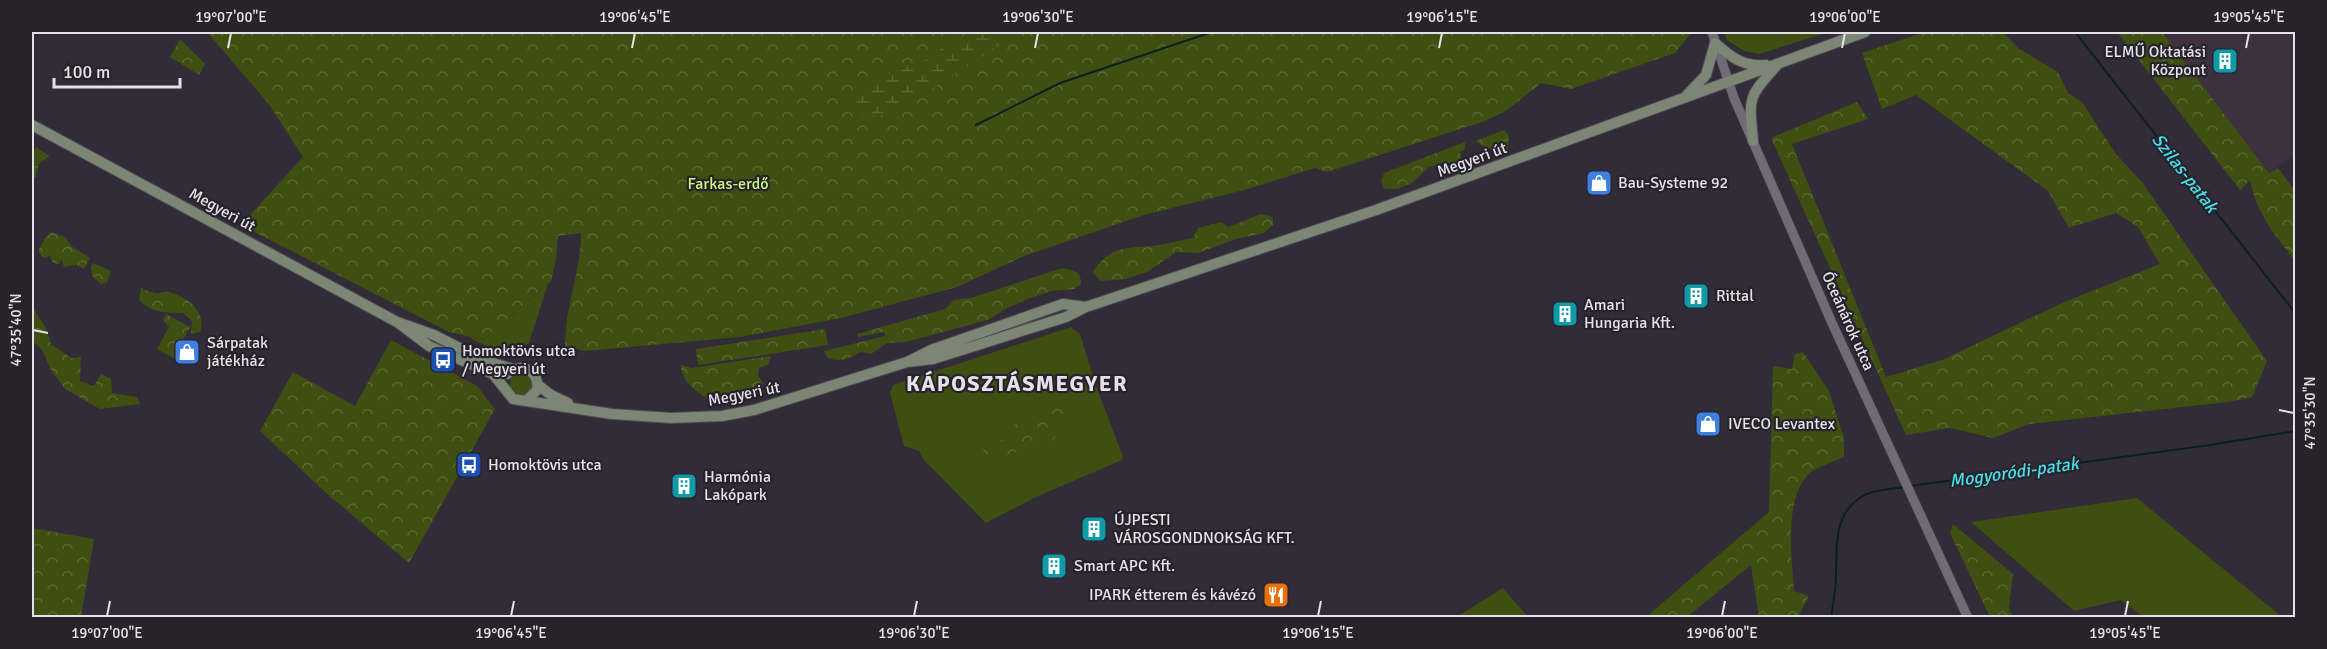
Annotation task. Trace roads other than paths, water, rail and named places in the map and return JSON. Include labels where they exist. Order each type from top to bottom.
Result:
[{"type":"main road","name":"Megyeri út","points":[[32,125],[397,322],[429,346],[493,374],[513,399],[612,414],[671,418],[722,416],[790,400],[907,362],[931,350],[1063,304],[1086,307],[1376,210],[1865,32]]},
{"type":"main road","points":[[1713,37],[1737,61],[1745,64],[1779,63]]},
{"type":"main road","points":[[1677,101],[1688,94],[1706,75],[1713,37]]},
{"type":"main road","points":[[1753,141],[1750,103],[1752,96],[1779,63]]},
{"type":"main road","name":"Megyeri út","points":[[397,322],[434,335],[483,360],[513,369],[524,368],[531,371],[538,385],[551,395],[582,409]]},
{"type":"main road","points":[[504,386],[506,376],[513,369]]},
{"type":"main road","points":[[527,400],[535,394],[538,385]]},
{"type":"street","name":"Óceánárok utca","points":[[1713,37],[1727,82],[1899,469],[1968,618]]},
{"type":"waterway","points":[[976,125],[1060,83],[1212,32]]},
{"type":"waterway","name":"Szilas-patak","points":[[2075,32],[2296,314]]},
{"type":"waterway","name":"Mogyoródi-patak","points":[[1910,486],[2296,431]]},
{"type":"waterway","name":"Mogyoródi-patak","points":[[1831,618],[1837,540],[1839,528],[1848,509],[1867,494],[1904,487]]},
{"type":"place","name":"ELMŰ Oktatási Központ","points":[[2225,61]]},
{"type":"place","name":"Bau-Systeme 92","points":[[1599,183]]},
{"type":"place","name":"Rittal","points":[[1696,296]]},
{"type":"place","name":"Amari Hungaria Kft.","points":[[1565,314]]},
{"type":"place","name":"Sárpatak játékház","points":[[187,352]]},
{"type":"place","name":"Homoktövis utca / Megyeri út","points":[[443,360]]},
{"type":"place","name":"IVECO Levantex","points":[[1708,424]]},
{"type":"place","name":"Homoktövis utca","points":[[469,465]]},
{"type":"place","name":"Harmónia Lakópark","points":[[684,486]]},
{"type":"place","name":"ÚJPESTI VÁROSGONDNOKSÁG KFT.","points":[[1094,529]]},
{"type":"place","name":"Smart APC Kft.","points":[[1054,566]]},
{"type":"place","name":"IPARK étterem és kávézó","points":[[1276,595]]},
{"type":"district","name":"KÁPOSZTÁSMEGYER","points":[[1017,383]]},
{"type":"park label","name":"Farkas-erdő","points":[[728,184]]}]
